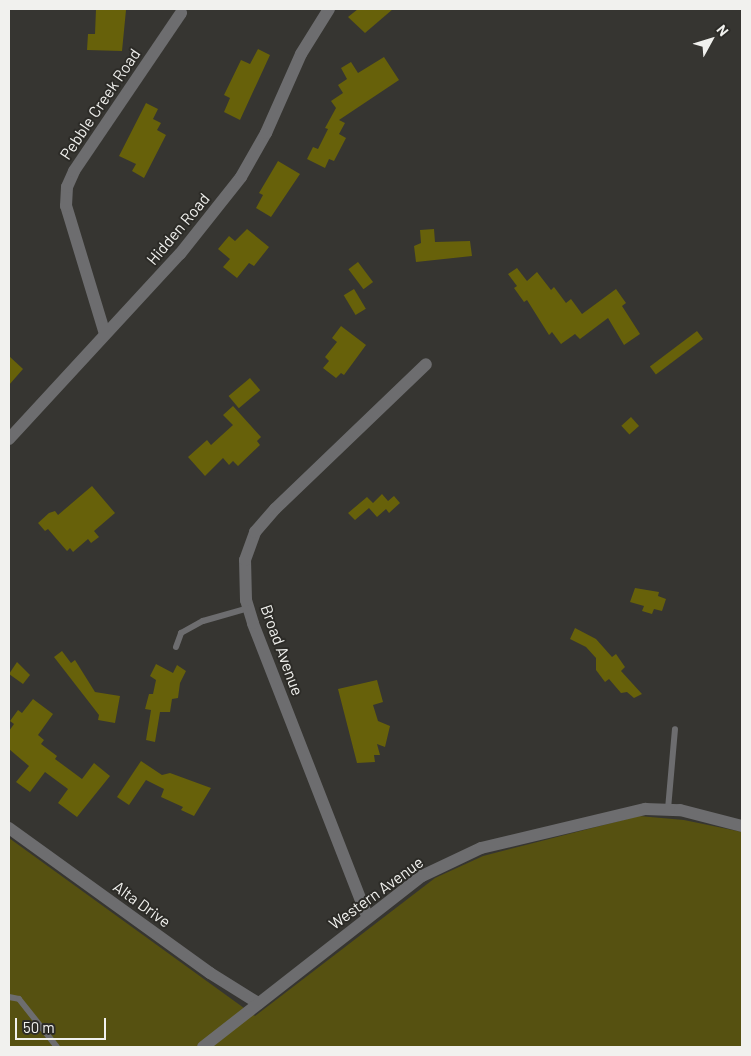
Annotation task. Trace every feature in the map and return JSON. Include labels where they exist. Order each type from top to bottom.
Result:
[{"type":"street","name":"Hidden Road","points":[[9,439],[180,254],[241,177],[266,133],[301,54],[329,9]]},
{"type":"street","name":"Pebble Creek Road","points":[[105,334],[66,206],[68,187],[74,171],[181,13]]},
{"type":"street","name":"Broad Avenue","points":[[367,916],[248,608],[245,560],[255,532],[275,509],[426,364]]},
{"type":"street","name":"Western Avenue","points":[[203,1047],[367,916],[422,876],[481,848],[645,809],[668,809],[742,826]]},
{"type":"street","name":"Alta Drive","points":[[9,828],[210,973],[258,1004]]},
{"type":"lane","points":[[176,647],[181,633],[203,621],[248,608]]},
{"type":"lane","points":[[668,809],[676,729]]},
{"type":"lane","points":[[9,997],[19,999],[57,1047]]},
{"type":"shaded area","points":[[639,816],[684,820],[742,832],[742,1047],[9,1047],[9,838],[255,1016],[435,878],[483,856]]},
{"type":"building","points":[[96,9],[126,10],[122,51],[87,50],[88,34],[95,34]]},
{"type":"building","points":[[358,9],[393,9],[365,33],[348,17]]},
{"type":"building","points":[[258,49],[270,55],[240,120],[224,112],[230,98],[224,95],[241,60],[250,64]]},
{"type":"building","points":[[384,57],[399,80],[339,120],[345,123],[339,134],[346,138],[334,161],[329,159],[325,168],[307,159],[313,147],[318,149],[328,129],[325,128],[336,108],[331,101],[343,93],[338,85],[347,79],[341,68],[351,62],[358,73]]},
{"type":"building","points":[[146,103],[158,109],[153,119],[161,123],[157,130],[166,135],[144,178],[132,171],[136,164],[119,156]]},
{"type":"building","points":[[278,161],[300,174],[271,217],[256,208],[263,195],[259,193]]},
{"type":"building","points":[[247,229],[269,247],[254,266],[249,263],[237,278],[223,267],[230,259],[218,249],[229,236],[235,241]]},
{"type":"building","points":[[434,229],[435,242],[470,241],[472,256],[416,262],[414,246],[421,243],[420,230]]},
{"type":"building","points":[[358,262],[373,282],[363,289],[348,269]]},
{"type":"building","points":[[517,268],[527,281],[537,272],[551,290],[554,287],[566,303],[571,299],[582,314],[616,289],[626,303],[622,306],[640,334],[624,345],[608,318],[580,339],[575,334],[561,344],[552,332],[549,335],[527,300],[524,302],[514,288],[517,286],[508,274]]},
{"type":"building","points":[[354,289],[366,309],[356,315],[344,295]]},
{"type":"building","points":[[341,326],[366,345],[344,375],[341,373],[336,378],[323,368],[329,361],[325,357],[337,342],[332,338]]},
{"type":"building","points":[[697,331],[703,339],[656,374],[650,367]]},
{"type":"building","points":[[9,356],[23,369],[9,385]]},
{"type":"building","points":[[250,378],[260,390],[239,408],[229,396]]},
{"type":"building","points":[[233,406],[261,437],[257,441],[260,445],[238,466],[233,461],[229,465],[223,458],[205,476],[188,457],[207,440],[211,445],[233,425],[223,415]]},
{"type":"building","points":[[631,417],[639,426],[629,435],[621,426]]},
{"type":"building","points":[[92,486],[115,513],[94,531],[99,537],[91,543],[88,539],[73,552],[70,548],[67,551],[48,529],[45,531],[38,523],[49,513],[55,511],[58,515]]},
{"type":"building","points":[[382,494],[388,501],[394,496],[400,503],[389,513],[386,509],[377,517],[369,508],[355,520],[348,513],[367,497],[373,503]]},
{"type":"building","points":[[635,588],[659,592],[658,596],[666,599],[662,611],[654,609],[652,614],[642,611],[644,606],[630,602]]},
{"type":"building","points":[[575,628],[596,639],[612,657],[616,654],[625,667],[621,671],[642,694],[634,698],[627,692],[621,693],[609,679],[605,682],[596,670],[596,658],[586,647],[570,639]]},
{"type":"building","points":[[62,651],[71,663],[75,660],[95,692],[120,696],[115,723],[98,720],[99,715],[54,657]]},
{"type":"building","points":[[17,662],[30,675],[23,684],[9,674]]},
{"type":"building","points":[[156,664],[173,673],[177,665],[186,671],[180,683],[178,698],[172,699],[170,712],[160,712],[155,742],[146,740],[151,710],[145,709],[149,694],[153,694],[156,680],[150,676]]},
{"type":"building","points":[[377,680],[383,702],[373,705],[378,721],[390,726],[385,747],[377,744],[380,755],[374,755],[375,762],[357,763],[338,689]]},
{"type":"building","points":[[33,699],[53,714],[38,735],[44,740],[41,744],[57,756],[55,759],[82,779],[94,763],[110,776],[77,817],[58,803],[68,789],[45,772],[30,792],[16,782],[29,766],[9,749],[9,731],[14,724],[10,721],[18,710],[22,713]]},
{"type":"building","points":[[141,761],[162,775],[170,773],[211,788],[194,816],[181,810],[183,807],[161,797],[164,789],[146,780],[129,805],[117,797]]}]
